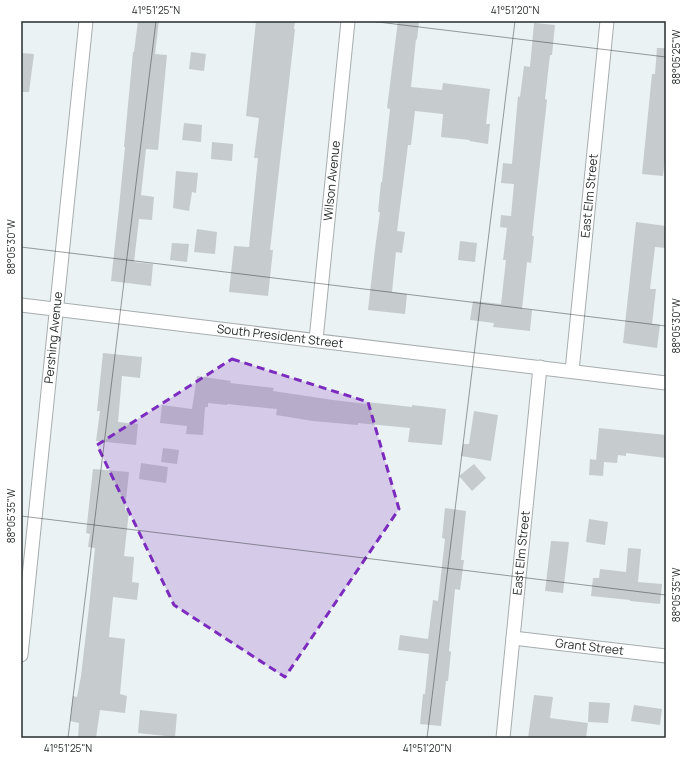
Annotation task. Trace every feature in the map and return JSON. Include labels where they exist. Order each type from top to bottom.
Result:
[{"type":"street","name":"Pershing Avenue","points":[[21,655],[86,21]]},
{"type":"street","name":"Wilson Avenue","points":[[316,340],[348,21]]},
{"type":"street","name":"East Elm Street","points":[[572,371],[607,21]]},
{"type":"street","name":"South President Street","points":[[21,305],[572,371]]},
{"type":"street","name":"East Elm Street","points":[[503,738],[540,367]]},
{"type":"street","points":[[572,371],[666,383]]},
{"type":"street","name":"Grant Street","points":[[513,638],[666,656]]},
{"type":"highlighted area","points":[[232,359],[368,402],[399,509],[285,677],[174,605],[97,445]]},
{"type":"building","points":[[138,21],[159,21],[155,54],[167,55],[158,150],[146,149],[141,195],[154,197],[152,220],[139,219],[134,262],[153,264],[151,286],[111,281],[133,52]]},
{"type":"building","points":[[256,21],[295,21],[270,250],[273,250],[268,296],[229,292],[234,246],[249,247],[258,158],[254,158],[259,118],[246,116]]},
{"type":"building","points":[[398,21],[419,21],[411,87],[442,90],[443,83],[490,89],[486,124],[490,124],[488,144],[469,141],[470,140],[441,137],[443,114],[415,111],[411,145],[408,145],[397,231],[405,232],[402,253],[396,252],[392,292],[407,294],[405,314],[368,310],[380,212],[378,212],[390,109],[387,108]]},
{"type":"building","points":[[534,23],[555,25],[545,99],[547,100],[532,236],[534,236],[531,263],[527,262],[522,309],[532,310],[530,331],[493,327],[494,323],[470,320],[473,301],[501,304],[506,260],[503,260],[507,228],[500,227],[501,215],[511,216],[514,184],[501,183],[503,163],[512,164],[518,96],[520,97],[524,66],[530,67]]},
{"type":"building","points":[[657,48],[666,48],[666,150],[663,176],[642,174],[652,74],[655,74]]},
{"type":"building","points":[[191,52],[206,54],[204,71],[189,69]]},
{"type":"building","points":[[21,53],[34,54],[29,92],[21,92]]},
{"type":"building","points":[[184,123],[202,125],[201,142],[182,140]]},
{"type":"building","points":[[212,142],[233,144],[232,161],[211,159]]},
{"type":"building","points":[[176,171],[198,173],[196,193],[192,192],[189,211],[173,208]]},
{"type":"building","points":[[636,222],[666,226],[666,248],[655,247],[650,289],[656,289],[652,324],[660,325],[657,348],[623,343]]},
{"type":"building","points":[[197,229],[217,232],[215,254],[194,252]]},
{"type":"building","points":[[460,241],[477,243],[475,262],[458,260]]},
{"type":"building","points":[[172,243],[189,244],[187,262],[170,260]]},
{"type":"building","points":[[103,353],[142,357],[140,378],[122,376],[118,422],[138,424],[136,445],[96,441],[100,411],[97,411]]},
{"type":"building","points":[[197,376],[231,381],[230,383],[274,388],[273,391],[333,400],[412,407],[412,405],[446,409],[442,445],[408,442],[410,428],[358,423],[358,425],[313,421],[276,415],[277,409],[227,404],[208,403],[208,407],[205,407],[203,435],[186,434],[187,426],[160,423],[162,405],[192,409]]},
{"type":"building","points":[[474,411],[498,415],[491,461],[461,456],[463,444],[469,444]]},
{"type":"building","points":[[599,428],[666,435],[666,458],[626,453],[626,456],[618,455],[617,463],[604,462],[603,476],[589,475],[590,459],[596,460]]},
{"type":"building","points":[[163,448],[179,450],[177,464],[161,462]]},
{"type":"building","points":[[141,463],[168,467],[166,483],[139,479]]},
{"type":"building","points":[[474,464],[486,478],[472,491],[459,476]]},
{"type":"building","points":[[93,469],[129,472],[125,510],[129,511],[124,556],[134,557],[132,582],[139,583],[137,600],[113,597],[109,637],[125,639],[120,694],[127,696],[125,713],[100,710],[96,738],[78,738],[79,723],[70,721],[73,696],[77,697],[81,676],[95,548],[88,547],[90,534],[86,533]]},
{"type":"building","points":[[445,508],[466,511],[461,560],[464,560],[460,590],[455,589],[449,651],[451,652],[441,726],[420,724],[429,654],[398,650],[400,635],[428,639],[433,600],[438,601],[445,539],[442,538]]},
{"type":"building","points":[[589,519],[608,522],[605,545],[586,542]]},
{"type":"building","points":[[551,541],[569,542],[563,593],[545,591]]},
{"type":"building","points":[[628,548],[641,549],[638,582],[662,584],[660,604],[591,596],[593,578],[599,578],[600,569],[626,572]]},
{"type":"building","points":[[534,695],[553,697],[550,718],[588,723],[586,738],[528,738]]},
{"type":"building","points":[[589,702],[610,703],[608,723],[588,722]]},
{"type":"building","points":[[634,705],[662,709],[660,725],[631,721]]},
{"type":"building","points":[[140,710],[177,714],[175,737],[138,733]]}]
